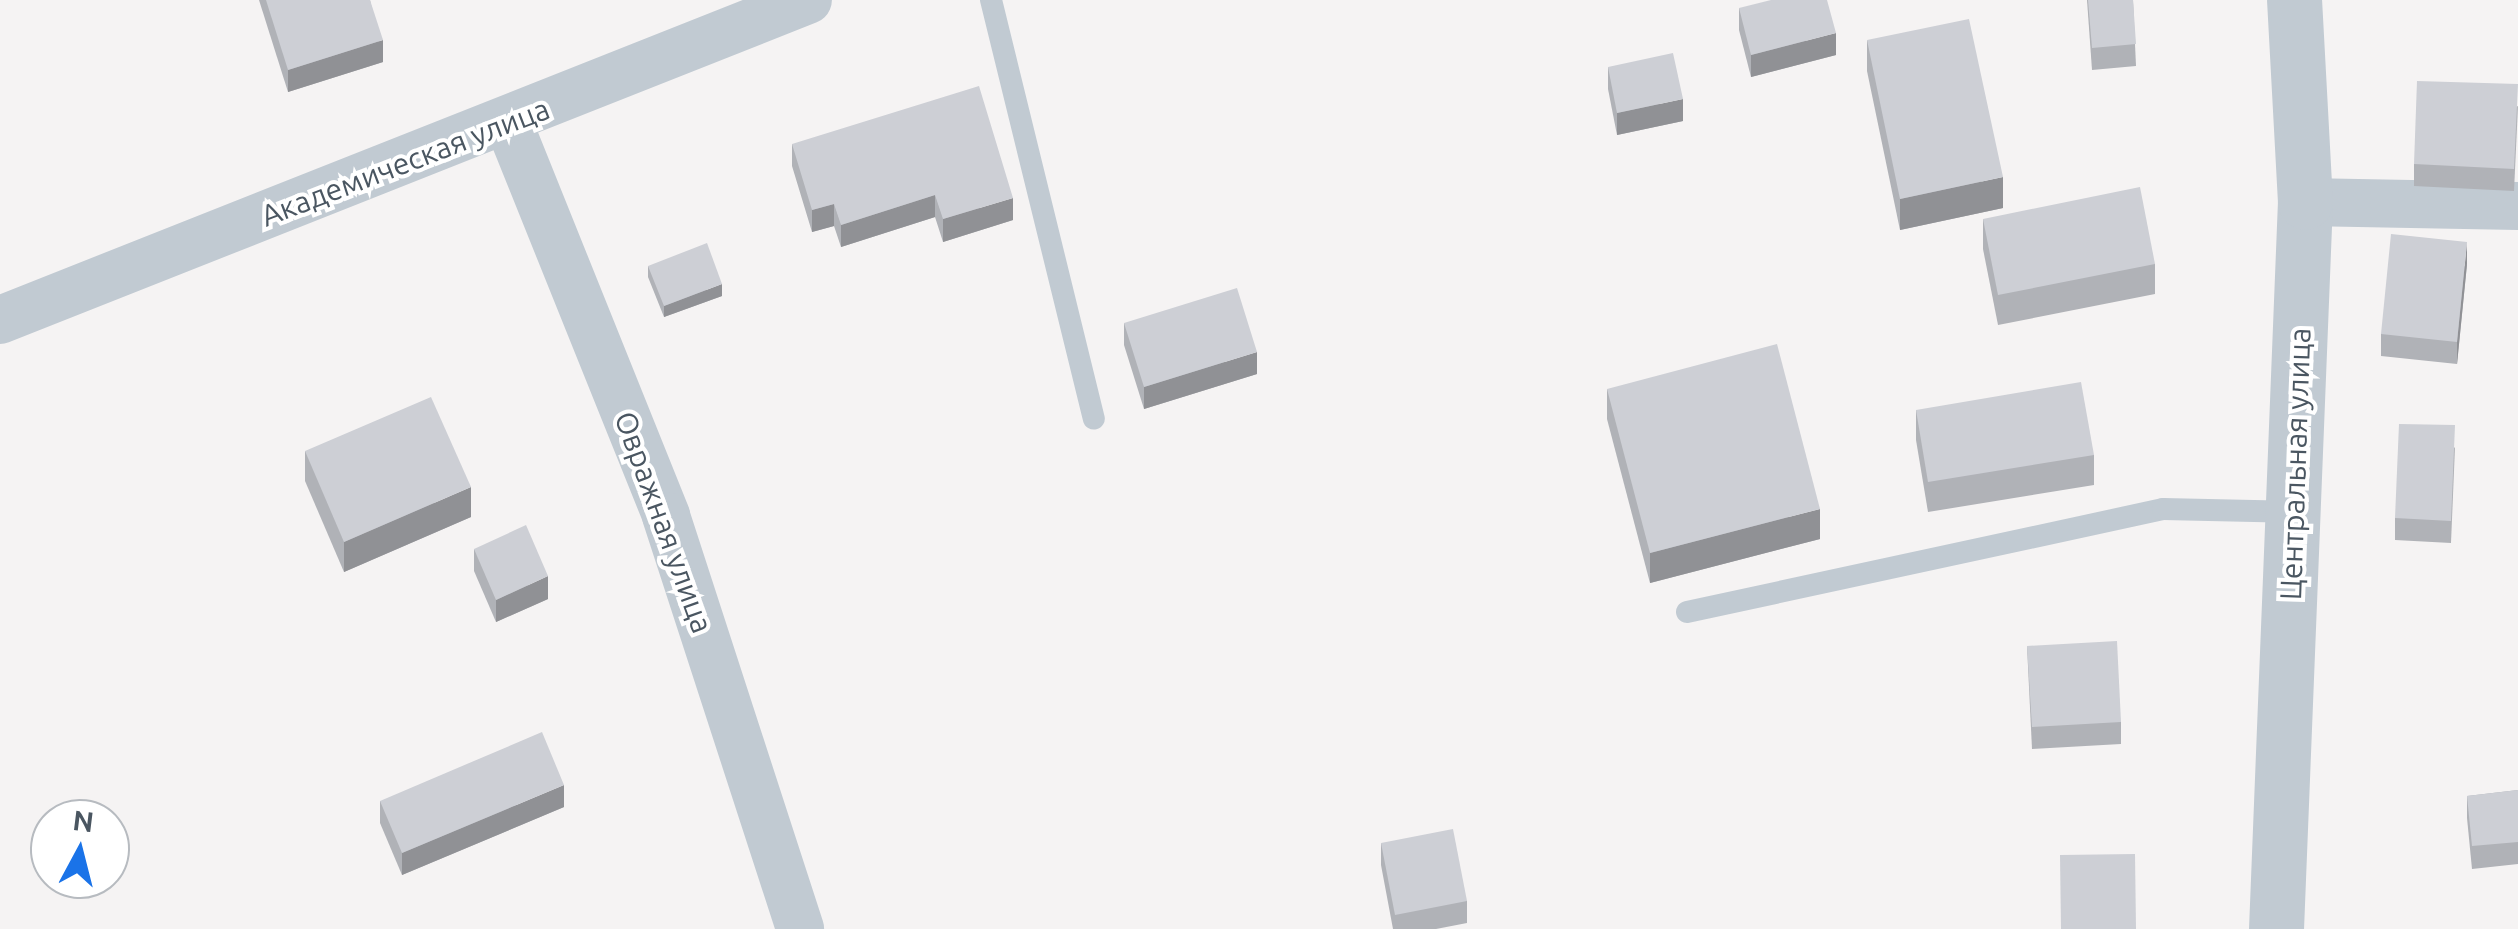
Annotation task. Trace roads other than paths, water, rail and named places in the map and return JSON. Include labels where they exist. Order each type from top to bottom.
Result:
[{"type":"street","name":"Академическая улица","points":[[0,320],[808,0]]},
{"type":"street","name":"Центральная улица","points":[[2276,929],[2305,202],[2294,0]]},
{"type":"street","name":"Овражная улица","points":[[508,122],[666,516],[800,929]]},
{"type":"street","points":[[2305,202],[2518,206]]},
{"type":"lane","points":[[992,0],[1094,419]]},
{"type":"lane","points":[[1688,612],[2164,509],[2293,512]]}]
